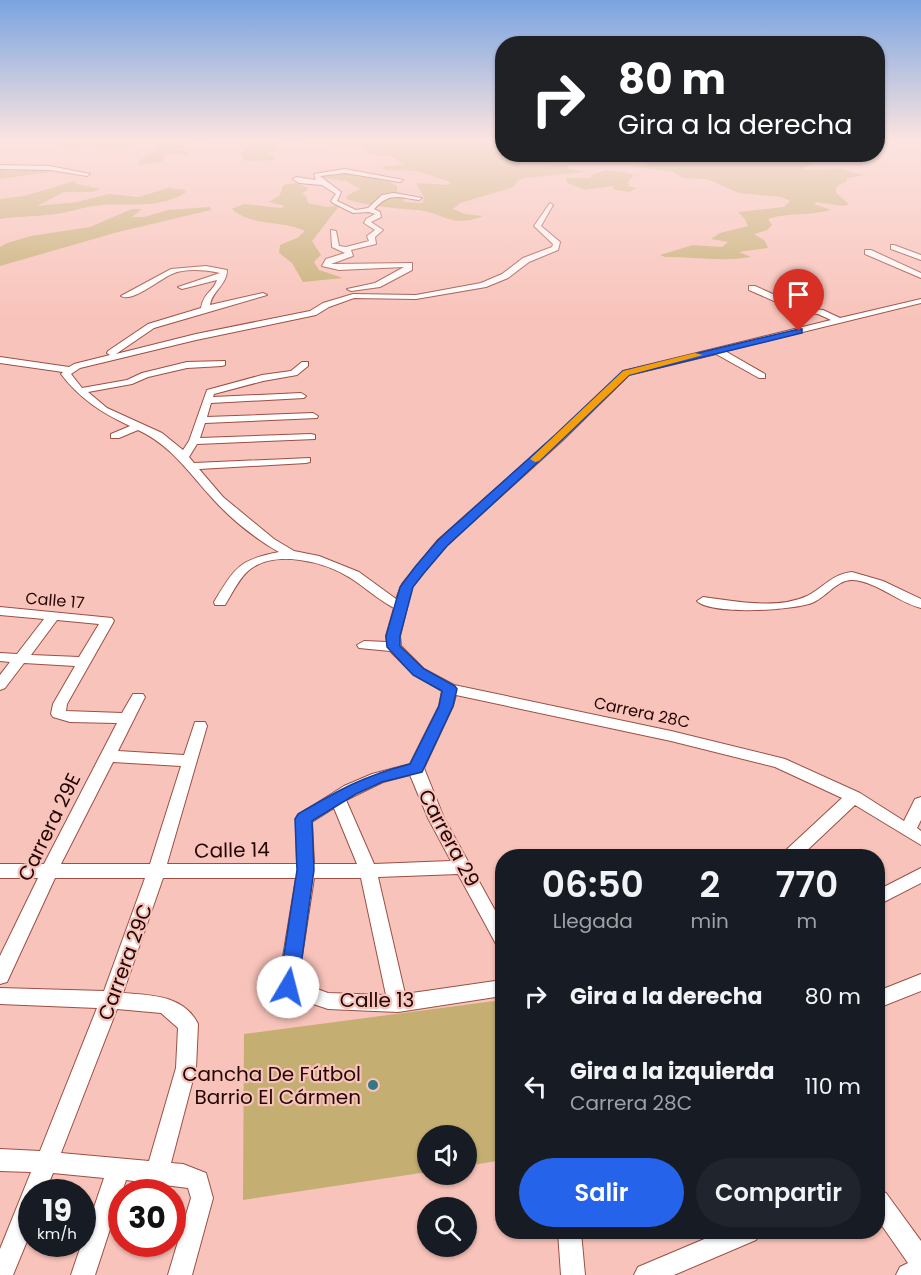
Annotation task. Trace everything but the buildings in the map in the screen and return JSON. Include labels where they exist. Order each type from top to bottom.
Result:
[{"type":"street","points":[[335,200],[335,202],[355,212],[370,210],[379,215],[367,223],[380,230],[371,236],[373,242],[346,249]]},
{"type":"street","points":[[370,210],[380,200]]},
{"type":"street","points":[[0,360],[69,370],[196,337],[301,316],[353,296],[416,297],[496,281],[518,264],[555,248],[557,244],[537,226],[550,205]]},
{"type":"street","points":[[319,310],[324,298],[350,289],[377,285],[409,268],[409,265],[402,264],[339,268],[326,266],[329,261],[350,254],[346,249],[334,244],[333,231]]},
{"type":"street","points":[[894,247],[921,258]]},
{"type":"street","points":[[868,252],[921,276]]},
{"type":"street","points":[[900,266],[921,262]]},
{"type":"street","points":[[125,296],[155,282],[171,271],[187,268],[217,269],[224,272],[223,276],[219,286],[207,297],[205,309]]},
{"type":"street","points":[[182,287],[223,276]]},
{"type":"street","points":[[752,288],[802,310],[820,312],[841,322]]},
{"type":"street","points":[[90,363],[124,345],[151,326],[205,309],[263,295]]},
{"type":"street","points":[[364,645],[393,647],[393,636],[406,587],[442,543],[559,438],[626,373],[921,301]]},
{"type":"street","points":[[716,350],[762,376]]},
{"type":"street","points":[[80,391],[129,382],[187,365],[222,363]]},
{"type":"street","points":[[188,462],[210,392],[262,378],[294,373],[305,364]]},
{"type":"street","points":[[168,369],[171,381]]},
{"type":"street","points":[[69,370],[66,374],[80,391],[104,410],[158,435],[188,462],[219,499],[270,542],[290,554],[315,559],[355,575],[386,599],[401,607]]},
{"type":"street","points":[[207,400],[301,396]]},
{"type":"street","points":[[202,420],[313,416]]},
{"type":"street","points":[[115,436],[138,426]]},
{"type":"street","points":[[194,441],[312,437]]},
{"type":"street","points":[[188,462],[306,460]]},
{"type":"street","points":[[220,602],[243,566],[251,561],[290,554]]},
{"type":"street","points":[[703,601],[775,607],[816,597],[837,578],[852,576],[886,587],[921,604]]},
{"type":"street","name":"Calle 17","points":[[0,611],[107,621],[84,662]]},
{"type":"street","points":[[0,685],[53,616]]},
{"type":"street","name":"Carrera 28C","points":[[393,647],[418,672],[450,689],[671,736],[780,763],[854,797],[914,834]]},
{"type":"street","points":[[0,657],[84,662],[60,704],[58,714],[70,717],[127,718]]},
{"type":"street","points":[[306,870],[304,819],[350,790],[378,778],[416,768],[446,706],[450,689]]},
{"type":"street","name":"Carrera 29E","points":[[0,976],[49,872],[138,697]]},
{"type":"street","name":"Carrera 29C","points":[[40,1179],[112,1000],[158,872],[200,726]]},
{"type":"street","points":[[108,756],[191,760]]},
{"type":"street","name":"Carrera 29","points":[[416,768],[436,818],[495,926]]},
{"type":"street","points":[[798,849],[854,797]]},
{"type":"street","points":[[338,799],[368,871],[398,1004]]},
{"type":"street","points":[[914,834],[921,803]]},
{"type":"street","name":"Calle 14","points":[[0,871],[368,871],[464,867]]},
{"type":"street","name":"Calle 13","points":[[306,870],[288,987],[328,1001],[398,1004],[495,989]]},
{"type":"street","points":[[885,894],[921,875]]},
{"type":"street","points":[[885,997],[921,982]]},
{"type":"street","points":[[0,996],[112,1000],[165,1005],[188,1024],[186,1068],[157,1172]]},
{"type":"street","points":[[0,1160],[157,1172],[183,1175],[198,1181],[202,1198],[180,1275]]},
{"type":"street","points":[[83,1275],[119,1168]]},
{"type":"street","points":[[885,1211],[921,1261]]},
{"type":"street","points":[[1,1275],[18,1234]]},
{"type":"street","points":[[570,1239],[573,1275]]},
{"type":"street","points":[[646,1275],[731,1239]]},
{"type":"street","points":[[908,1275],[921,1269]]},
{"type":"shaded area","points":[[0,200],[50,200],[37,206],[87,200],[170,200],[145,204],[95,206],[54,214],[0,219]]},
{"type":"shaded area","points":[[273,200],[307,200],[308,203],[327,207],[340,205],[312,241],[321,255],[314,262],[319,270],[343,278],[303,282],[292,263],[279,253],[280,245],[297,238],[305,231],[287,225],[258,221],[240,215],[232,209],[244,204],[281,208],[285,206],[269,202]]},
{"type":"shaded area","points":[[348,200],[404,200],[403,202],[423,203],[424,200],[472,200],[460,203],[453,209],[465,214],[483,216],[463,221],[448,219],[425,211],[372,205]]},
{"type":"shaded area","points":[[787,200],[844,200],[849,204],[844,206],[816,202],[814,204],[831,210],[768,219],[772,225],[767,230],[754,234],[765,241],[768,248],[739,252],[751,257],[719,259],[660,255],[693,245],[722,247],[728,242],[711,239],[720,233],[748,226],[738,212],[784,207],[790,201]]},
{"type":"shaded area","points":[[210,207],[211,210],[118,232],[0,266],[0,247],[31,236],[90,227],[132,209],[142,209],[132,217],[144,217],[168,210]]},
{"type":"shaded area","name":"Cancha De Fútbol Barrio El Cármen","points":[[495,1001],[495,1161],[477,1164],[477,1125],[417,1125],[417,1174],[243,1200],[244,1034]]},
{"type":"slow traffic","points":[[535,459],[626,373],[698,355]]},
{"type":"place","name":"Cancha De Fútbol Barrio El Cármen","points":[[373,1085]]},
{"type":"route","points":[[288,987],[306,870],[304,819],[350,790],[378,778],[416,768],[446,706],[450,689],[418,672],[393,647],[393,636],[406,587],[419,570],[442,543],[559,438],[626,373],[799,331]]}]
